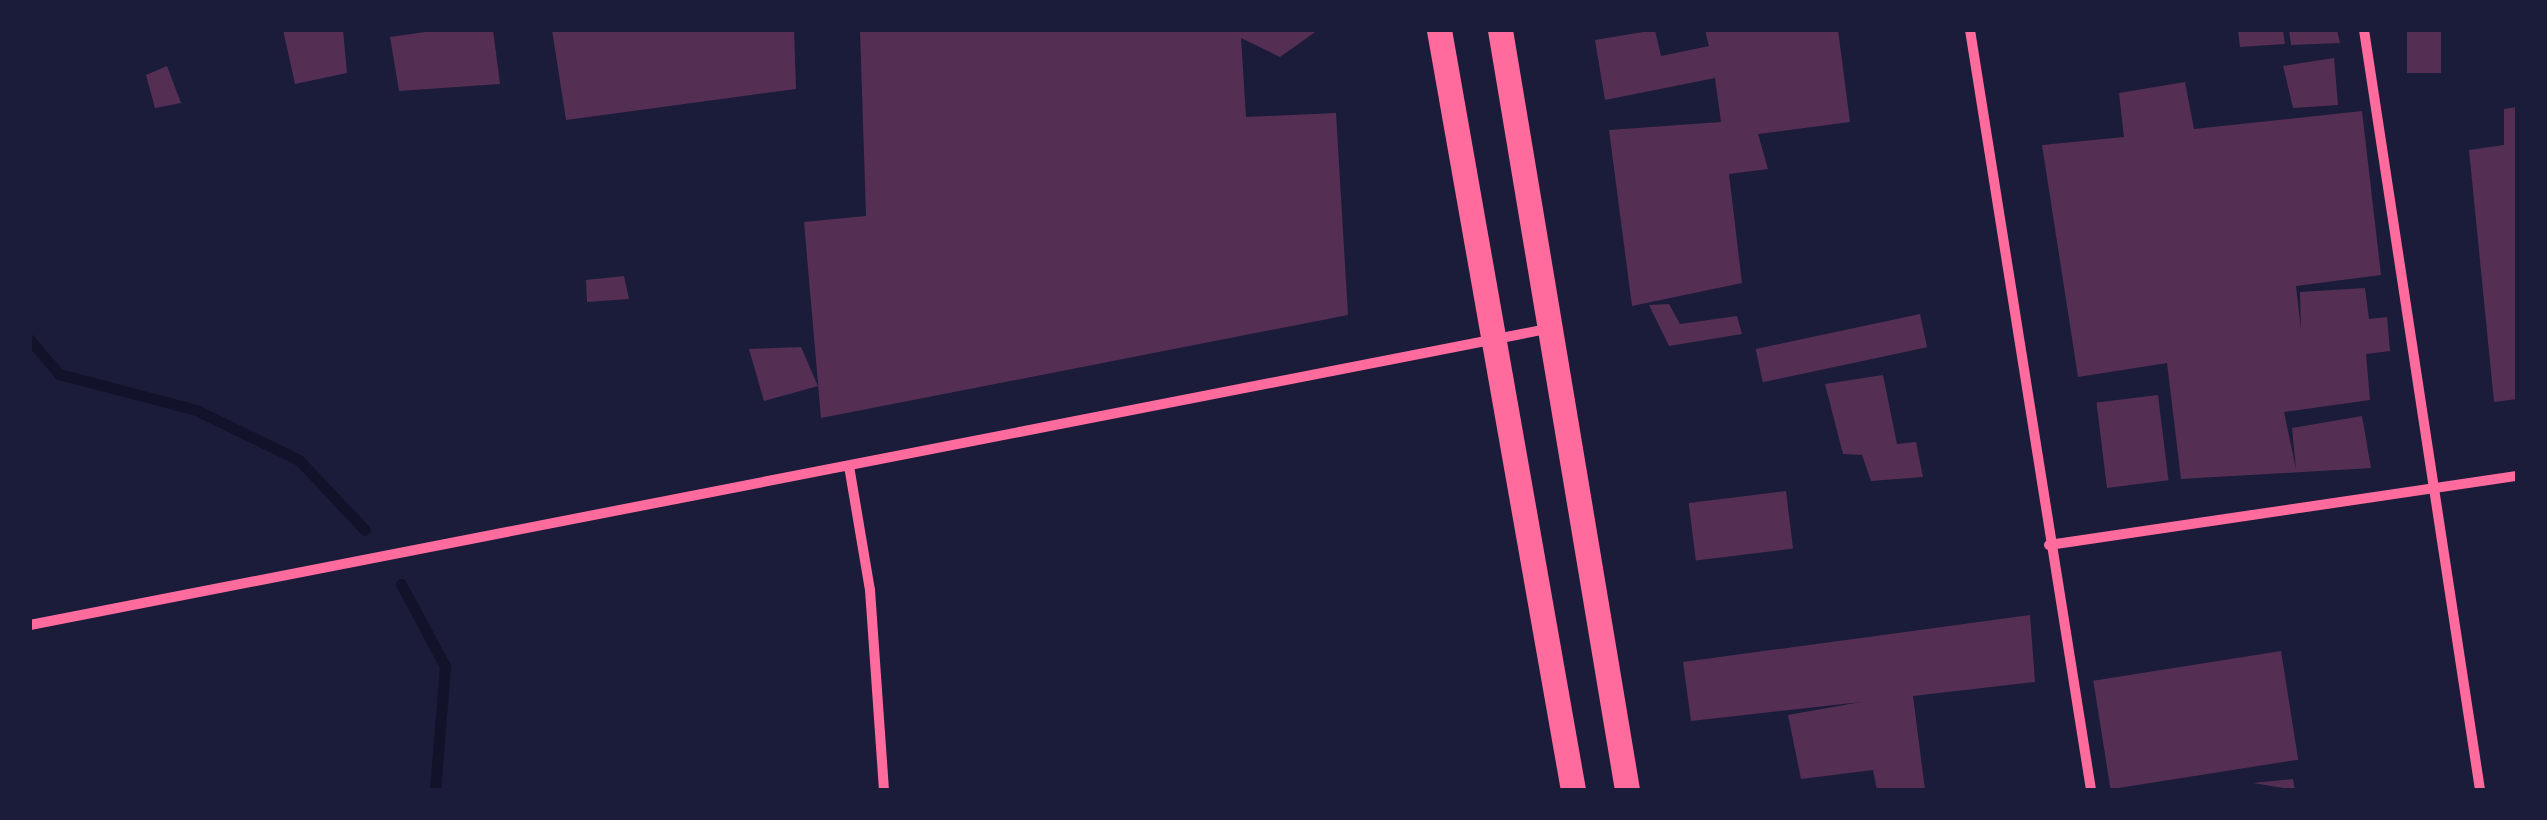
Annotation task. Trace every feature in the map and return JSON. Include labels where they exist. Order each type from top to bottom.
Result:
[{"type":"main road","points":[[1440,30],[1573,790]]},
{"type":"main road","points":[[1500,30],[1627,790]]},
{"type":"street","points":[[1970,30],[2091,790]]},
{"type":"street","points":[[2364,30],[2480,790]]},
{"type":"street","points":[[30,625],[1548,328]]},
{"type":"street","points":[[849,466],[870,590],[884,790]]},
{"type":"street","points":[[2049,544],[2517,476]]},
{"type":"building","points":[[283,30],[343,30],[347,73],[295,84]]},
{"type":"building","points":[[439,30],[493,30],[500,84],[399,91],[390,37]]},
{"type":"building","points":[[552,30],[794,30],[796,89],[566,120]]},
{"type":"building","points":[[860,30],[1318,30],[1280,57],[1241,38],[1246,117],[1336,113],[1348,315],[821,418],[804,222],[866,216]]},
{"type":"building","points":[[1655,30],[1661,56],[1709,46],[1705,30],[1838,30],[1850,122],[1758,134],[1768,169],[1729,174],[1742,283],[1632,306],[1609,130],[1721,122],[1715,78],[1605,100],[1595,40]]},
{"type":"building","points":[[2238,30],[2283,30],[2285,44],[2240,47]]},
{"type":"building","points":[[2289,30],[2337,30],[2340,43],[2291,45]]},
{"type":"building","points":[[2407,30],[2441,30],[2441,73],[2407,73]]},
{"type":"building","points":[[2334,58],[2338,105],[2293,108],[2283,66]]},
{"type":"building","points":[[167,66],[181,103],[155,108],[146,75]]},
{"type":"building","points":[[2185,82],[2194,129],[2362,111],[2381,275],[2296,286],[2301,330],[2300,292],[2365,288],[2369,319],[2387,317],[2390,351],[2366,354],[2370,400],[2284,412],[2296,469],[2292,428],[2362,416],[2371,468],[2181,479],[2167,363],[2078,377],[2042,145],[2124,137],[2119,93]]},
{"type":"building","points":[[2517,107],[2517,399],[2494,402],[2469,150],[2504,145],[2504,109]]},
{"type":"building","points":[[624,276],[629,299],[587,302],[586,280]]},
{"type":"building","points":[[1669,304],[1680,324],[1737,316],[1742,334],[1669,346],[1649,305]]},
{"type":"building","points":[[1920,314],[1927,347],[1763,382],[1756,349]]},
{"type":"building","points":[[801,347],[818,386],[764,401],[749,349]]},
{"type":"building","points":[[1883,375],[1897,444],[1916,442],[1923,477],[1871,481],[1862,455],[1843,454],[1825,384]]},
{"type":"building","points":[[2158,395],[2168,480],[2107,488],[2096,403]]},
{"type":"building","points":[[1786,491],[1793,549],[1696,561],[1689,503]]},
{"type":"building","points":[[2030,615],[2035,682],[1913,696],[1925,790],[1877,790],[1873,770],[1801,779],[1788,715],[1861,702],[1691,721],[1683,662]]},
{"type":"building","points":[[2281,651],[2298,760],[2111,789],[2093,681]]},
{"type":"building","points":[[2293,779],[2295,790],[2253,783]]},
{"type":"waterway","points":[[30,340],[59,374],[196,410],[299,460],[365,530]]},
{"type":"waterway","points":[[401,584],[445,666],[435,790]]}]
